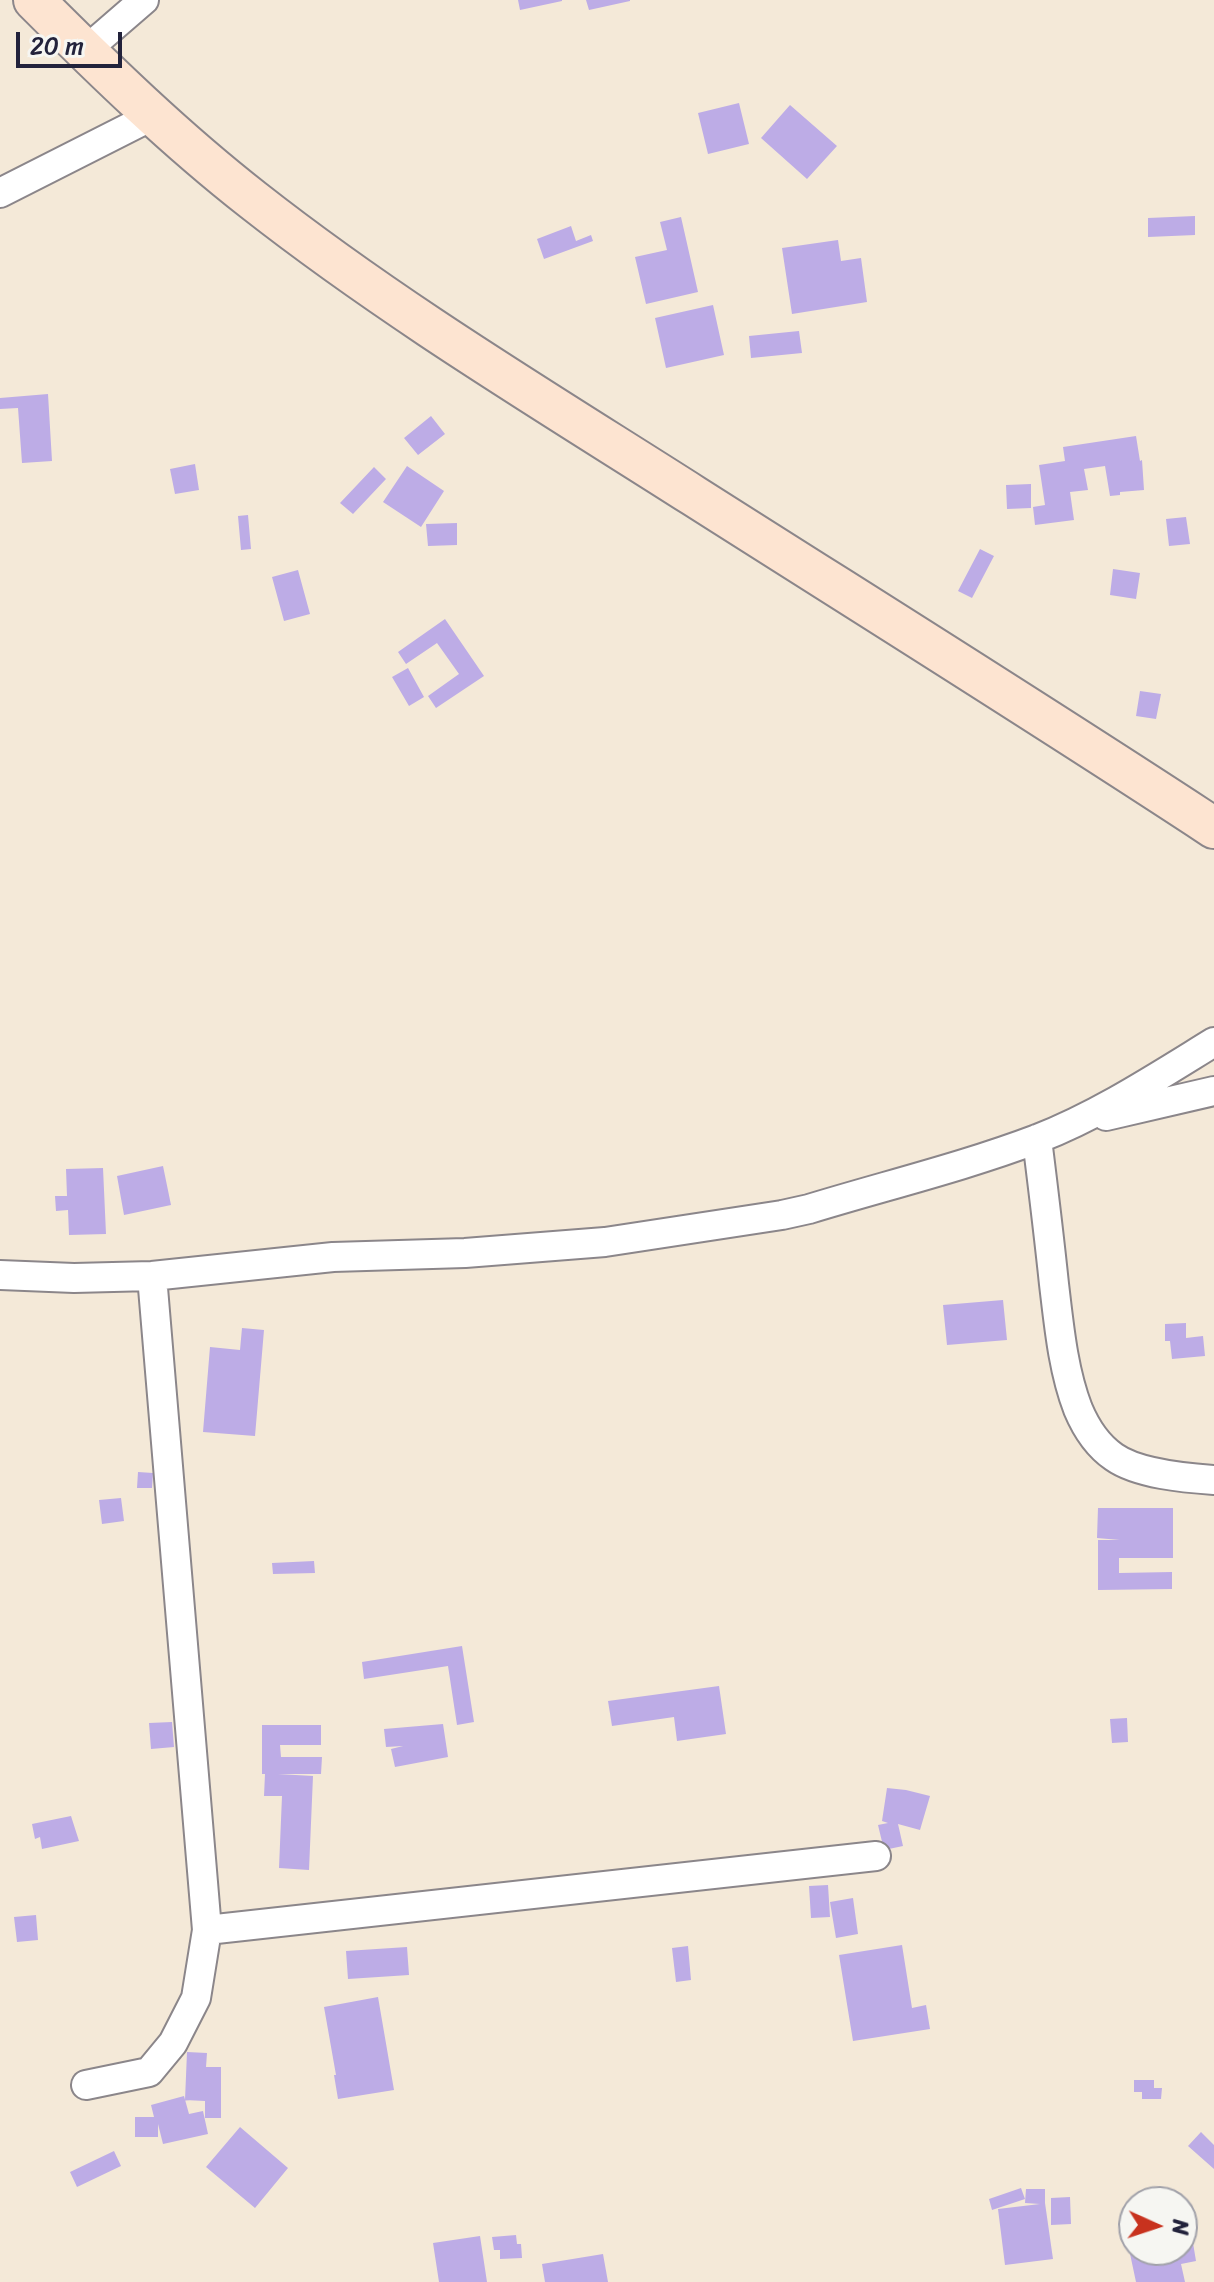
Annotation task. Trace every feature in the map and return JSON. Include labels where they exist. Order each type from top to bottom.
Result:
[{"type":"main road","points":[[34,0],[152,116],[253,200],[367,284],[1214,828]]},
{"type":"street","points":[[85,51],[144,0]]},
{"type":"street","points":[[0,193],[152,116]]},
{"type":"street","points":[[0,1275],[74,1278],[152,1276],[333,1257],[465,1253],[605,1242],[782,1215],[1037,1139],[1076,1122],[1214,1042]]},
{"type":"street","points":[[1076,1122],[1214,1091]]},
{"type":"street","points":[[1037,1139],[1060,1333],[1079,1410],[1097,1443],[1118,1460],[1138,1468],[1185,1478],[1214,1480]]},
{"type":"street","points":[[86,2085],[149,2072],[173,2043],[196,1998],[207,1930],[152,1276]]},
{"type":"street","points":[[207,1930],[876,1856]]},
{"type":"building","points":[[518,0],[562,0],[562,1],[520,10]]},
{"type":"building","points":[[586,0],[630,0],[630,1],[589,10]]},
{"type":"building","points":[[739,103],[749,144],[708,154],[698,113]]},
{"type":"building","points":[[790,105],[837,146],[807,179],[761,138]]},
{"type":"building","points":[[1195,216],[1195,235],[1148,237],[1148,218]]},
{"type":"building","points":[[681,217],[698,292],[646,304],[635,257],[667,250],[660,222]]},
{"type":"building","points":[[571,226],[576,241],[591,235],[593,241],[544,259],[537,239]]},
{"type":"building","points":[[838,240],[841,261],[861,258],[867,302],[792,314],[782,248]]},
{"type":"building","points":[[713,305],[724,355],[666,368],[655,318]]},
{"type":"building","points":[[799,331],[802,353],[751,358],[749,336]]},
{"type":"building","points":[[48,394],[52,461],[22,463],[18,408],[0,409],[0,398]]},
{"type":"building","points":[[431,416],[445,434],[418,455],[404,438]]},
{"type":"building","points":[[1136,436],[1142,460],[1144,490],[1110,496],[1105,466],[1084,469],[1088,490],[1070,492],[1074,520],[1035,525],[1033,507],[1045,505],[1039,465],[1065,461],[1063,447]]},
{"type":"building","points":[[195,464],[199,490],[175,494],[170,469]]},
{"type":"building","points":[[407,466],[444,491],[421,527],[383,502]]},
{"type":"building","points":[[374,467],[386,479],[353,514],[340,503]]},
{"type":"building","points":[[1031,484],[1031,508],[1007,509],[1006,485]]},
{"type":"building","points":[[248,515],[251,549],[241,550],[238,516]]},
{"type":"building","points":[[1186,517],[1190,544],[1169,546],[1166,519]]},
{"type":"building","points":[[457,523],[457,545],[428,546],[426,524]]},
{"type":"building","points":[[980,549],[994,556],[972,598],[958,591]]},
{"type":"building","points":[[1113,569],[1140,573],[1136,599],[1110,595]]},
{"type":"building","points":[[298,570],[310,614],[284,621],[272,577]]},
{"type":"building","points":[[445,619],[484,676],[436,708],[428,696],[459,674],[437,643],[406,664],[398,652]]},
{"type":"building","points":[[408,668],[424,697],[409,706],[392,677]]},
{"type":"building","points":[[1140,691],[1161,694],[1156,719],[1136,716]]},
{"type":"building","points":[[163,1166],[171,1205],[124,1215],[117,1176]]},
{"type":"building","points":[[103,1168],[106,1234],[69,1235],[68,1210],[56,1211],[55,1196],[67,1196],[66,1169]]},
{"type":"building","points":[[1003,1300],[1007,1340],[947,1345],[943,1305]]},
{"type":"building","points":[[1186,1323],[1186,1338],[1203,1336],[1205,1356],[1172,1359],[1170,1341],[1165,1341],[1165,1324]]},
{"type":"building","points":[[242,1328],[264,1330],[255,1436],[203,1432],[210,1347],[240,1350]]},
{"type":"building","points":[[138,1472],[153,1473],[152,1488],[137,1488]]},
{"type":"building","points":[[121,1498],[124,1521],[102,1524],[99,1500]]},
{"type":"building","points":[[1098,1508],[1173,1508],[1173,1558],[1119,1558],[1119,1573],[1172,1572],[1172,1589],[1098,1590],[1098,1540],[1120,1540],[1097,1538]]},
{"type":"building","points":[[314,1561],[315,1573],[273,1574],[272,1563]]},
{"type":"building","points":[[462,1646],[474,1722],[457,1725],[448,1666],[364,1679],[362,1662]]},
{"type":"building","points":[[719,1686],[726,1734],[677,1741],[674,1717],[612,1726],[608,1701]]},
{"type":"building","points":[[1127,1718],[1128,1742],[1112,1743],[1110,1719]]},
{"type":"building","points":[[172,1722],[174,1747],[151,1749],[149,1723]]},
{"type":"building","points":[[443,1724],[448,1757],[395,1767],[391,1749],[403,1746],[386,1747],[384,1729]]},
{"type":"building","points":[[262,1725],[321,1725],[321,1745],[280,1745],[281,1757],[322,1757],[321,1774],[278,1774],[313,1776],[309,1870],[279,1868],[282,1796],[264,1796]]},
{"type":"building","points":[[887,1788],[930,1796],[920,1830],[898,1824],[903,1846],[884,1850],[878,1825],[888,1823],[882,1821]]},
{"type":"building","points":[[71,1816],[79,1841],[42,1849],[40,1837],[35,1839],[32,1824]]},
{"type":"building","points":[[828,1885],[830,1917],[811,1918],[809,1886]]},
{"type":"building","points":[[853,1898],[858,1934],[836,1938],[830,1902]]},
{"type":"building","points":[[36,1915],[38,1940],[17,1942],[14,1917]]},
{"type":"building","points":[[902,1945],[912,2008],[926,2005],[930,2029],[853,2041],[839,1955]]},
{"type":"building","points":[[688,1946],[691,1980],[676,1982],[672,1948]]},
{"type":"building","points":[[407,1947],[409,1975],[348,1979],[346,1951]]},
{"type":"building","points":[[378,1997],[394,2090],[338,2099],[324,2007]]},
{"type":"building","points":[[187,2052],[207,2053],[206,2067],[221,2067],[221,2118],[205,2118],[205,2101],[185,2100]]},
{"type":"building","points":[[1134,2080],[1154,2080],[1154,2088],[1162,2088],[1161,2099],[1142,2099],[1142,2092],[1134,2092]]},
{"type":"building","points":[[184,2096],[189,2114],[203,2111],[208,2134],[163,2144],[158,2124],[158,2137],[135,2137],[135,2117],[154,2117],[151,2105]]},
{"type":"building","points":[[240,2127],[288,2168],[255,2208],[206,2167]]},
{"type":"building","points":[[1201,2132],[1214,2145],[1214,2169],[1188,2146]]},
{"type":"building","points":[[114,2151],[121,2166],[77,2187],[70,2172]]},
{"type":"building","points":[[1021,2188],[1025,2199],[992,2210],[989,2199]]},
{"type":"building","points":[[1026,2189],[1045,2189],[1053,2259],[1005,2265],[998,2209],[1040,2204],[1025,2203]]},
{"type":"building","points":[[1070,2197],[1071,2224],[1051,2225],[1051,2198]]},
{"type":"building","points":[[516,2235],[517,2244],[521,2244],[522,2258],[500,2259],[500,2250],[494,2250],[492,2237]]},
{"type":"building","points":[[480,2236],[487,2282],[439,2282],[433,2243]]},
{"type":"building","points":[[603,2254],[608,2282],[545,2282],[542,2264]]},
{"type":"building","points":[[1133,2266],[1181,2266],[1185,2282],[1136,2282]]}]
